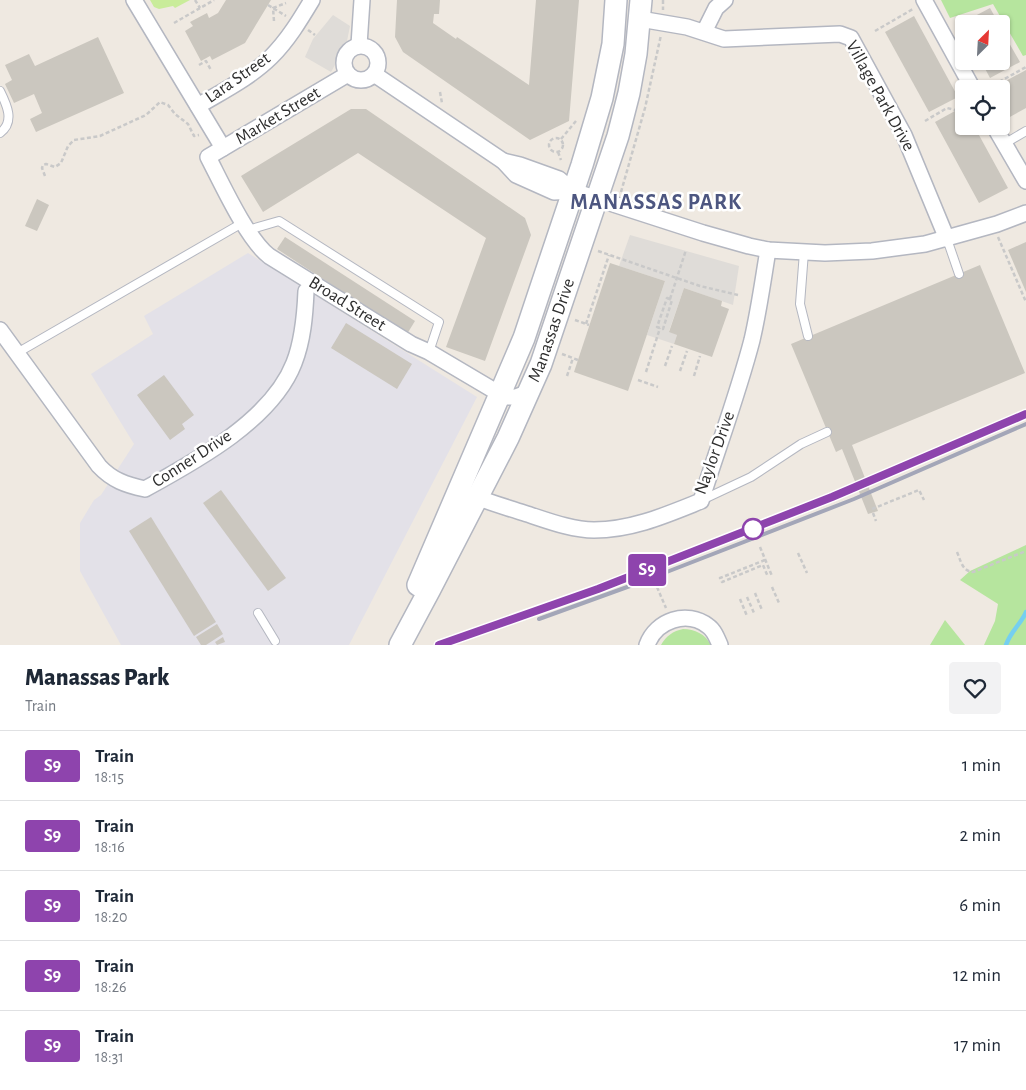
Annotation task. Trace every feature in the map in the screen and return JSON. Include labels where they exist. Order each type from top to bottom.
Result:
[{"type":"main road","name":"Manassas Drive","points":[[401,642],[430,589],[468,494],[500,395],[524,338],[596,120],[608,76],[613,44],[616,0]]},
{"type":"main road","points":[[627,0],[630,12],[641,10]]},
{"type":"main road","name":"Manassas Drive","points":[[468,494],[529,392],[541,364],[618,136],[629,93],[641,10]]},
{"type":"street","name":"Lara Street","points":[[134,0],[223,148]]},
{"type":"street","name":"Lara Street","points":[[198,106],[258,68],[272,56],[298,24],[312,0]]},
{"type":"street","points":[[359,45],[362,0]]},
{"type":"street","points":[[704,32],[716,8],[725,0]]},
{"type":"street","points":[[922,3],[974,80]]},
{"type":"street","name":"Village Park Drive","points":[[641,10],[724,39],[840,34],[851,38],[904,135],[947,239]]},
{"type":"street","points":[[359,45],[370,48],[374,52],[378,63],[374,74],[364,80],[358,80],[348,74],[345,70],[344,59],[349,50],[359,45]]},
{"type":"street","name":"Market Street","points":[[208,157],[348,74]]},
{"type":"street","points":[[374,74],[503,161],[516,175],[554,192],[573,191],[703,233],[768,250],[840,253],[890,250],[947,239],[992,226],[1026,213]]},
{"type":"street","points":[[999,135],[1026,181]]},
{"type":"street","name":"Broad Street","points":[[208,157],[246,226],[261,249],[411,344],[429,352],[500,395]]},
{"type":"street","name":"Naylor Drive","points":[[468,494],[540,518],[593,530],[612,529],[653,520],[701,501],[750,347],[759,307],[768,250]]},
{"type":"street","name":"Conner Drive","points":[[0,330],[99,466],[117,481],[128,486],[145,489],[217,446],[246,424],[272,398],[284,382],[294,363],[300,343],[306,291]]},
{"type":"street","points":[[500,395],[509,398],[529,392]]},
{"type":"street","points":[[648,645],[655,631],[663,624],[680,618],[691,618],[709,626],[715,633],[720,645]]},
{"type":"lane","points":[[0,91],[7,106],[9,116],[6,129],[0,134]]},
{"type":"lane","points":[[1004,144],[1026,131]]},
{"type":"lane","points":[[17,353],[246,226],[279,221],[439,322],[429,352]]},
{"type":"lane","points":[[947,239],[959,274]]},
{"type":"lane","points":[[804,252],[800,304],[808,336]]},
{"type":"lane","points":[[701,501],[751,477],[801,444],[828,432]]},
{"type":"lane","points":[[258,613],[275,641]]},
{"type":"path","points":[[195,0],[200,8]]},
{"type":"path","points":[[174,23],[214,0]]},
{"type":"path","points":[[273,8],[286,3]]},
{"type":"path","points":[[875,30],[922,3]]},
{"type":"path","points":[[268,5],[290,18]]},
{"type":"path","points":[[273,8],[274,21]]},
{"type":"path","points":[[308,30],[315,35]]},
{"type":"path","points":[[199,65],[206,61],[211,70]]},
{"type":"path","points":[[1003,80],[1026,67]]},
{"type":"path","points":[[45,176],[42,168],[43,164],[55,167],[60,164],[68,146],[74,140],[100,136],[144,116],[160,102],[168,105],[175,114],[187,122],[194,136],[204,133]]},
{"type":"path","points":[[925,121],[947,108],[955,110]]},
{"type":"path","points":[[561,139],[576,121]]},
{"type":"path","points":[[558,152],[551,150],[549,143],[554,138],[561,139]]},
{"type":"path","points":[[558,152],[563,148],[561,139]]},
{"type":"path","points":[[558,152],[561,160]]},
{"type":"path","points":[[992,226],[1026,302]]},
{"type":"path","points":[[660,328],[663,329],[672,300],[670,299],[676,278],[686,250]]},
{"type":"path","points":[[596,251],[713,290],[738,295]]},
{"type":"path","points":[[586,324],[609,255]]},
{"type":"path","points":[[646,372],[660,328],[657,327],[667,298],[670,299]]},
{"type":"path","points":[[573,319],[589,325]]},
{"type":"path","points":[[665,366],[672,346]]},
{"type":"path","points":[[680,371],[687,351]]},
{"type":"path","points":[[562,354],[578,360]]},
{"type":"path","points":[[694,376],[700,356]]},
{"type":"path","points":[[567,376],[573,358]]},
{"type":"path","points":[[638,380],[658,387]]},
{"type":"path","points":[[876,521],[872,511],[919,490],[924,500]]},
{"type":"path","points":[[760,547],[772,576]]},
{"type":"path","points":[[957,552],[964,569],[973,572],[1026,551]]},
{"type":"path","points":[[798,553],[807,573]]},
{"type":"path","points":[[765,560],[720,578],[722,582],[763,565],[768,577]]},
{"type":"path","points":[[657,587],[666,608]]},
{"type":"path","points":[[772,587],[779,603]]},
{"type":"path","points":[[755,593],[762,610]]},
{"type":"path","points":[[747,597],[754,613]]},
{"type":"path","points":[[740,599],[747,616]]},
{"type":"shaded area","points":[[333,15],[350,26],[347,41],[338,54],[331,72],[305,57],[313,39]]},
{"type":"shaded area","points":[[630,235],[739,266],[733,305],[684,288],[669,331],[677,335],[674,344],[647,335],[665,281],[619,266]]},
{"type":"shaded area","points":[[248,253],[477,397],[349,645],[121,645],[80,571],[80,523],[94,500],[101,495],[134,444],[91,374],[153,334],[144,316]]},
{"type":"green space","points":[[150,0],[190,0],[175,8],[173,6],[159,9],[154,7]]},
{"type":"green space","points":[[941,0],[1026,0],[1026,55],[1023,56],[1010,33],[1010,15],[999,15],[993,4],[950,18]]},
{"type":"green space","points":[[1026,545],[1026,645],[984,645],[995,621],[998,604],[960,580],[970,571]]},
{"type":"green space","points":[[945,620],[965,645],[930,645]]},
{"type":"green space","points":[[683,629],[699,633],[711,645],[661,645],[670,634]]},
{"type":"building","points":[[226,0],[271,0],[245,43],[212,60],[210,56],[201,61],[185,31],[193,26],[190,22],[207,13],[209,18],[218,13]]},
{"type":"building","points":[[397,0],[440,0],[439,14],[434,14],[433,23],[529,85],[536,0],[579,0],[569,121],[530,140],[403,52],[395,37]]},
{"type":"building","points":[[990,8],[994,15],[977,15]]},
{"type":"building","points":[[914,16],[955,91],[955,99],[929,112],[885,32]]},
{"type":"building","points":[[98,37],[124,93],[36,132],[30,119],[42,113],[34,94],[14,103],[5,84],[12,80],[5,65],[29,54],[35,66]]},
{"type":"building","points":[[1010,45],[1020,62],[1010,67]]},
{"type":"building","points":[[986,70],[1005,70],[990,78]]},
{"type":"building","points":[[1026,70],[1026,108],[1010,117],[1010,80],[1008,80]]},
{"type":"building","points":[[351,109],[366,109],[525,218],[531,235],[485,361],[446,347],[486,238],[358,153],[263,212],[241,176]]},
{"type":"building","points":[[955,111],[955,135],[979,135],[1008,188],[979,203],[935,122]]},
{"type":"building","points":[[37,199],[49,205],[37,231],[25,226]]},
{"type":"building","points":[[285,237],[415,321],[407,334],[277,249]]},
{"type":"building","points":[[1026,242],[1026,292],[1008,250]]},
{"type":"building","points":[[610,263],[665,281],[628,391],[574,372]]},
{"type":"building","points":[[980,265],[1025,373],[852,445],[878,511],[868,514],[842,449],[836,452],[791,344]]},
{"type":"building","points":[[684,288],[722,301],[721,306],[729,309],[712,357],[674,344],[677,335],[669,332]]},
{"type":"building","points":[[346,323],[412,364],[397,389],[331,348]]},
{"type":"building","points":[[164,375],[194,415],[182,424],[185,429],[170,440],[137,395]]},
{"type":"building","points":[[221,490],[286,578],[268,591],[203,503]]},
{"type":"building","points":[[151,517],[216,622],[194,636],[129,531]]},
{"type":"building","points":[[217,624],[223,634],[206,645],[201,645],[196,637]]},
{"type":"building","points":[[223,637],[225,642],[217,645],[215,642]]},
{"type":"waterway","points":[[1006,645],[1026,612]]},
{"type":"railway","points":[[439,645],[598,589],[850,490],[1026,414]]},
{"type":"railway","points":[[539,619],[641,582],[854,499],[1026,424]]},
{"type":"train","name":"S9","points":[[439,645],[598,589],[850,490],[1026,414]]},
{"type":"district","name":"MANASSAS PARK","points":[[656,202]]}]
